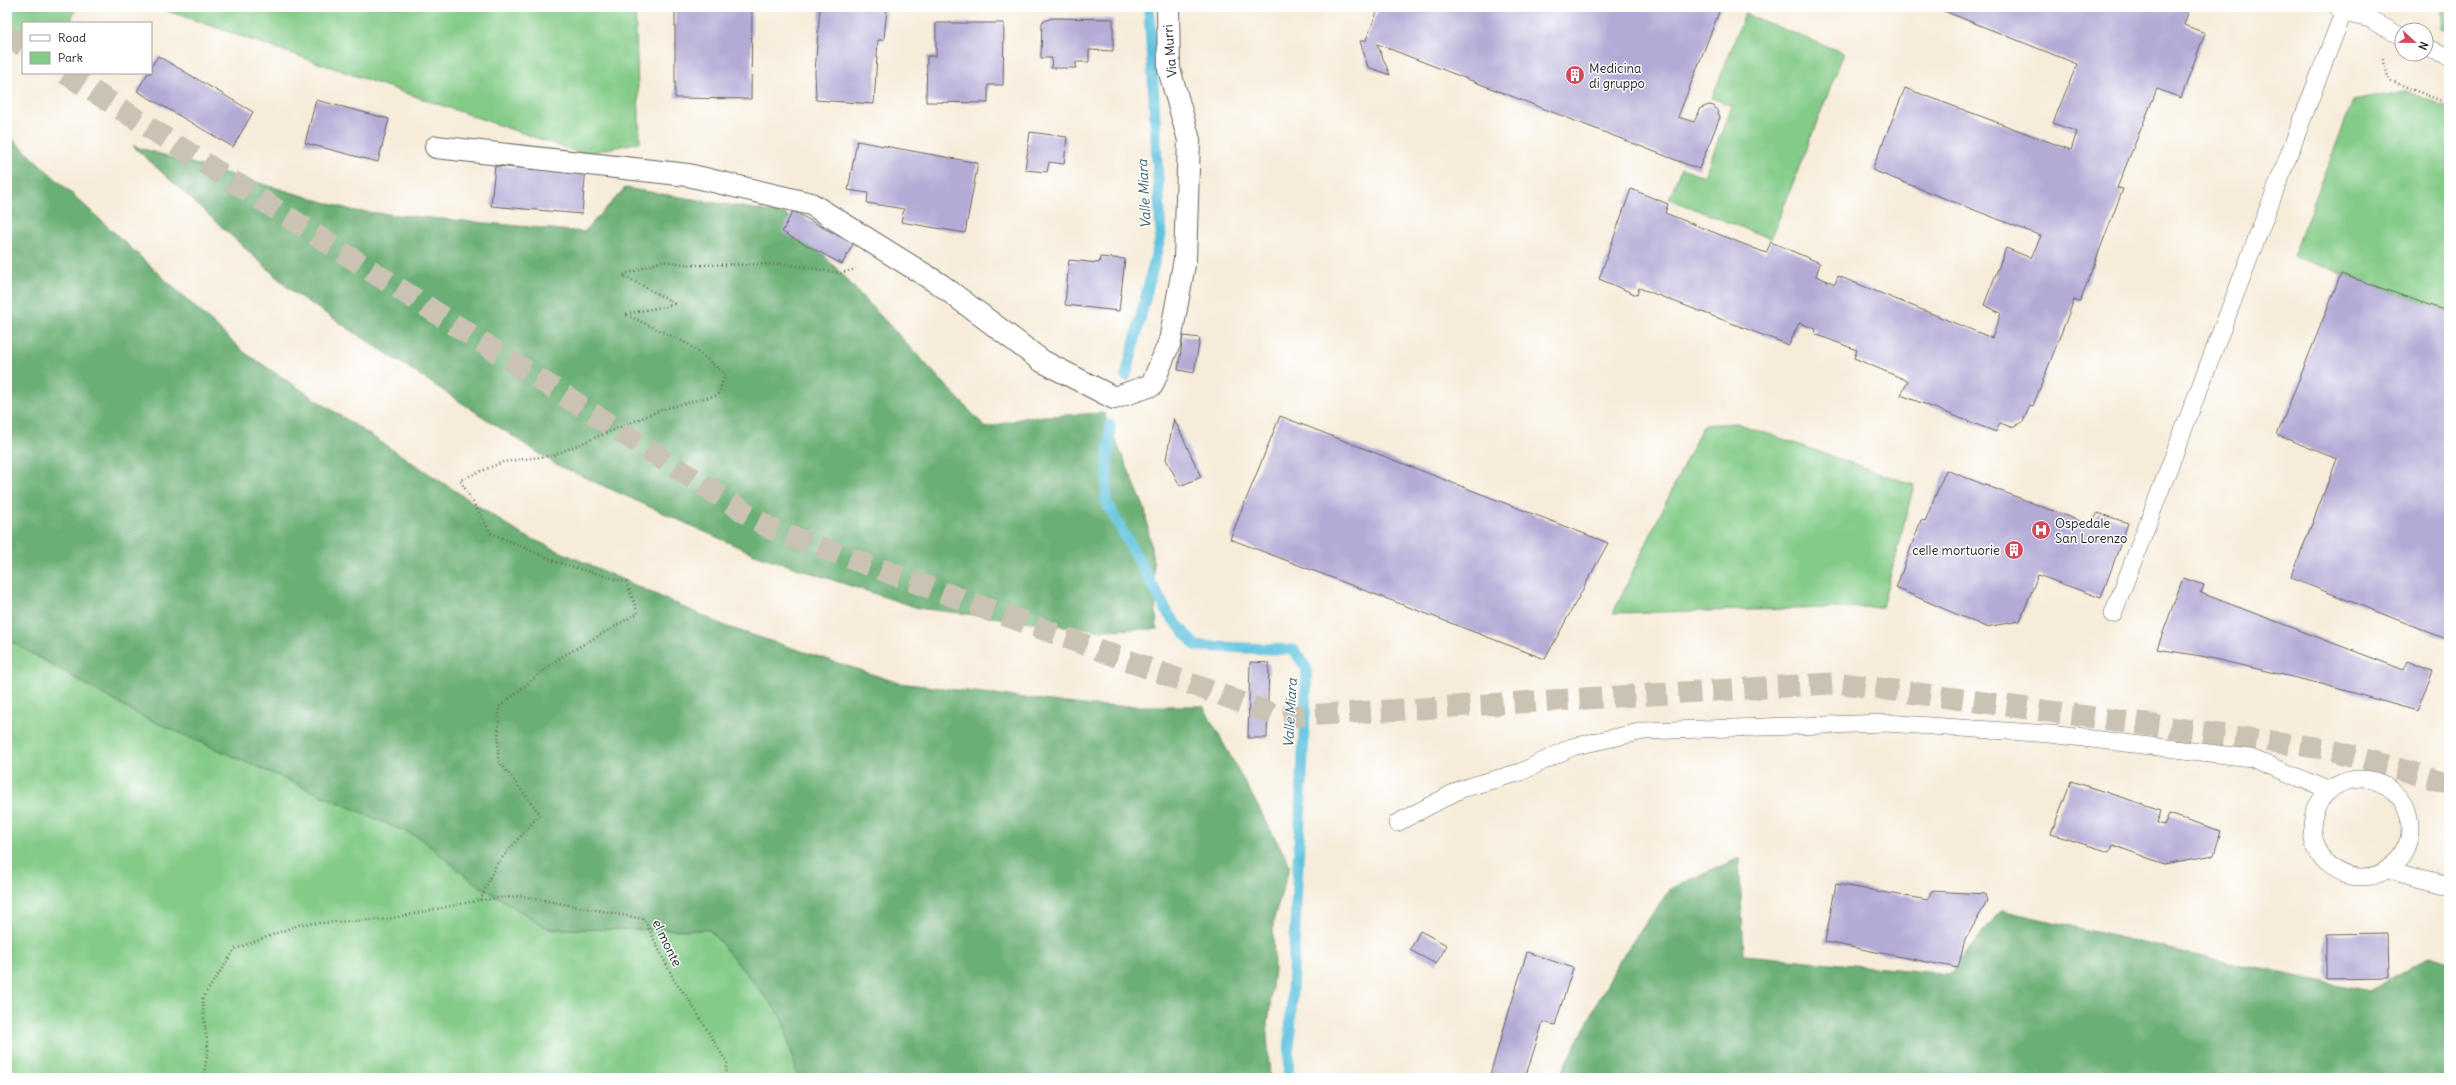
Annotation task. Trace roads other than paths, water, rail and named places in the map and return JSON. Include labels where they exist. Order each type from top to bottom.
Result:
[{"type":"street","name":"Via Murri","points":[[436,147],[688,175],[811,204],[941,285],[1042,361],[1114,398],[1152,385],[1170,341],[1184,259],[1189,140],[1169,70],[1168,7]]},
{"type":"lane","points":[[2113,614],[2340,10],[2370,19],[2394,32]]},
{"type":"lane","points":[[2434,51],[2449,56]]},
{"type":"lane","points":[[1397,823],[1461,789],[1521,772],[1572,747],[1644,731],[1886,723],[2050,734],[2251,758],[2329,790]]},
{"type":"lane","points":[[2358,778],[2381,783],[2400,798],[2408,817],[2410,828],[2408,844],[2400,859],[2387,870],[2375,876],[2355,877],[2336,871],[2324,862],[2316,849],[2312,833],[2315,812],[2319,802],[2329,790],[2342,782],[2358,778]]},
{"type":"lane","points":[[2387,870],[2449,886]]},
{"type":"waterway","name":"Valle Miara","points":[[1126,376],[1161,235],[1149,7]]},
{"type":"waterway","name":"Valle Miara","points":[[1110,425],[1106,502],[1169,615],[1196,646],[1294,650],[1307,669],[1288,1078]]},
{"type":"tunnel","points":[[7,36],[22,45]]},
{"type":"tunnel","points":[[67,74],[771,529],[1281,717],[1840,683],[2327,749],[2449,783]]},
{"type":"place","name":"Medicina di gruppo","points":[[1575,75]]},
{"type":"place","name":"Ospedale San Lorenzo","points":[[2041,530]]},
{"type":"place","name":"celle mortuorie","points":[[2014,550]]}]
